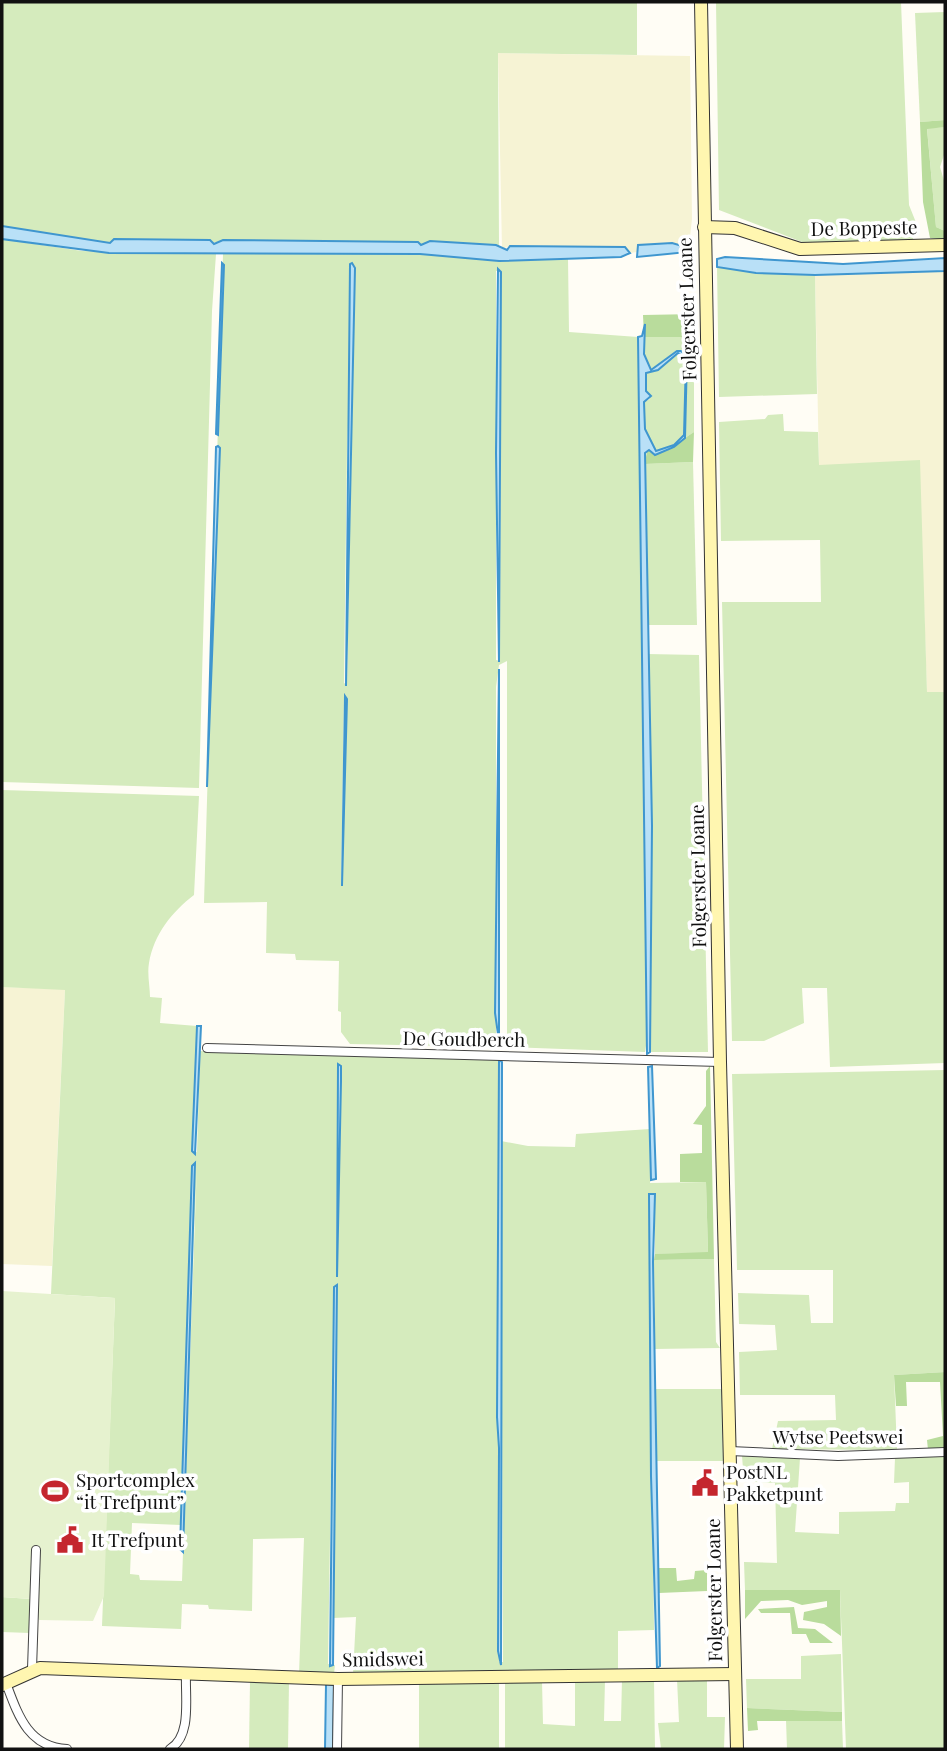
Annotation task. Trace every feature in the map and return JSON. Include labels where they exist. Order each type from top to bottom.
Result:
[{"type":"main road","name":"Folgerster Loane","points":[[701,2],[720,1062],[737,1749]]},
{"type":"main road","name":"De Boppeste","points":[[704,227],[735,228],[800,249],[945,245]]},
{"type":"main road","name":"Smidswei","points":[[32,1669],[338,1679],[735,1674]]},
{"type":"main road","points":[[4,1684],[32,1669]]},
{"type":"street","name":"De Goudberch","points":[[207,1048],[720,1062]]},
{"type":"street","name":"Wytse Peetswei","points":[[730,1451],[838,1456],[945,1452]]},
{"type":"street","points":[[32,1669],[36,1550]]},
{"type":"street","points":[[170,1749],[180,1742],[184,1732],[186,1675]]},
{"type":"street","points":[[337,1749],[338,1679]]},
{"type":"street","points":[[4,1684],[28,1732],[36,1740],[54,1749],[67,1749]]},
{"type":"street","points":[[32,1749],[36,1740]]},
{"type":"shaded area","points":[[498,53],[690,56],[692,219],[689,246],[672,243],[638,245],[637,252],[630,253],[625,247],[510,246],[502,249]]},
{"type":"shaded area","points":[[906,270],[945,271],[945,692],[927,692],[924,606],[819,465],[815,275]]},
{"type":"shaded area","points":[[2,987],[65,989],[52,1266],[2,1264]]},
{"type":"green space","points":[[2,2],[637,2],[637,55],[498,53],[499,246],[421,245],[417,242],[399,241],[110,243],[2,226]]},
{"type":"green space","points":[[716,2],[901,2],[909,205],[917,225],[912,242],[802,242],[719,210]]},
{"type":"green space","points":[[945,12],[945,120],[920,122],[915,13]]},
{"type":"green space","points":[[945,120],[945,127],[927,129],[936,227],[945,231],[945,240],[930,238],[923,202],[920,122]]},
{"type":"green space","points":[[945,127],[945,152],[940,167],[945,184],[945,231],[936,227],[927,128]]},
{"type":"green space","points":[[2,239],[82,251],[216,254],[212,311],[199,788],[2,782]]},
{"type":"green space","points":[[312,252],[420,254],[498,261],[568,259],[569,332],[638,337],[648,1033],[645,1052],[507,1047],[507,661],[499,665],[496,687],[496,1047],[350,1044],[341,1032],[341,1012],[338,1011],[339,961],[296,960],[295,954],[266,953],[267,902],[204,903],[223,254]],"holes":[[[355,265],[347,685],[344,683],[347,448]],[[496,271],[501,272],[500,661],[496,660]],[[344,697],[347,699],[341,886]]]},
{"type":"green space","points":[[717,267],[756,273],[815,275],[817,394],[719,397]]},
{"type":"green space","points":[[696,314],[694,337],[644,337],[643,315]]},
{"type":"green space","points":[[644,337],[694,337],[694,432],[685,438],[687,356],[677,351],[651,371],[644,354]]},
{"type":"green space","points":[[679,353],[686,358],[684,435],[671,447],[656,451],[645,429],[644,402],[650,399],[646,391],[646,372],[658,370]]},
{"type":"green space","points":[[783,414],[784,431],[818,432],[819,465],[920,460],[927,692],[945,692],[945,1063],[830,1067],[827,988],[802,988],[804,1023],[764,1041],[732,1041],[722,602],[821,602],[820,540],[721,541],[719,422],[765,419],[768,415]]},
{"type":"green space","points":[[694,432],[693,462],[645,464],[647,450],[667,449]]},
{"type":"green space","points":[[693,462],[697,625],[647,625],[645,464]]},
{"type":"green space","points":[[647,654],[699,655],[708,1052],[650,1052]]},
{"type":"green space","points":[[2,790],[199,796],[194,895],[171,916],[160,933],[151,952],[148,971],[150,997],[162,998],[160,1023],[197,1026],[193,1154],[197,1152],[200,1051],[499,1060],[499,1662],[503,1662],[501,1141],[528,1146],[575,1147],[576,1134],[650,1129],[650,1183],[706,1182],[708,1253],[655,1254],[655,1225],[650,1254],[654,1630],[618,1631],[618,1671],[353,1674],[356,1617],[333,1618],[337,1285],[334,1287],[328,1664],[335,1665],[334,1674],[299,1674],[304,1538],[253,1539],[252,1611],[209,1609],[208,1605],[182,1604],[181,1629],[102,1626],[115,1298],[51,1294],[65,990],[2,987]],"holes":[[[338,1064],[341,1067],[336,1276]],[[197,1163],[182,1581],[140,1580],[139,1575],[130,1574],[132,1523],[181,1525]]]},
{"type":"green space","points":[[710,1066],[714,1259],[654,1260],[655,1254],[708,1252],[706,1182],[680,1182],[680,1154],[702,1153],[702,1125],[693,1124],[706,1106],[706,1071]]},
{"type":"green space","points":[[945,1070],[945,1372],[894,1375],[897,1450],[772,1449],[778,1421],[836,1420],[835,1395],[740,1395],[739,1352],[777,1350],[775,1325],[739,1324],[738,1293],[809,1295],[811,1323],[833,1323],[833,1270],[737,1270],[732,1074]]},
{"type":"green space","points":[[714,1259],[716,1342],[720,1348],[655,1349],[654,1260]]},
{"type":"green space","name":"Sportcomplex “it Trefpunt”","points":[[2,1291],[115,1298],[104,1596],[93,1621],[39,1620],[31,1599],[2,1597]]},
{"type":"green space","points":[[945,1372],[945,1448],[928,1450],[927,1440],[943,1436],[940,1382],[906,1382],[907,1406],[896,1406],[894,1375]]},
{"type":"green space","points":[[656,1389],[722,1389],[723,1461],[656,1461]]},
{"type":"green space","points":[[945,1455],[945,1749],[846,1749],[840,1590],[745,1590],[744,1562],[777,1563],[775,1483],[744,1481],[742,1456],[800,1458],[795,1532],[839,1534],[839,1512],[895,1511],[896,1503],[909,1503],[909,1482],[894,1483],[895,1458]]},
{"type":"green space","points":[[658,1568],[676,1568],[677,1581],[694,1579],[695,1571],[707,1570],[707,1591],[659,1593]]},
{"type":"green space","points":[[745,1590],[840,1590],[841,1636],[824,1624],[803,1620],[804,1612],[827,1607],[827,1601],[802,1605],[788,1600],[761,1601],[745,1619]]},
{"type":"green space","points":[[2,1597],[31,1599],[30,1633],[2,1632]]},
{"type":"green space","points":[[794,1607],[798,1628],[815,1629],[833,1643],[810,1643],[806,1634],[792,1634],[790,1613],[761,1613],[758,1609]]},
{"type":"green space","points":[[841,1654],[842,1712],[747,1708],[746,1679],[801,1679],[801,1656]]},
{"type":"green space","points":[[707,1678],[707,1717],[725,1717],[724,1749],[661,1749],[658,1723],[679,1722],[677,1679]]},
{"type":"green space","points":[[622,1679],[654,1679],[655,1749],[505,1749],[505,1681],[542,1681],[543,1724],[575,1726],[575,1680],[605,1680],[604,1721],[621,1721]]},
{"type":"green space","points":[[250,1681],[289,1682],[288,1749],[249,1749]]},
{"type":"green space","points":[[499,1682],[499,1749],[419,1749],[419,1683]]},
{"type":"green space","points":[[747,1708],[842,1712],[842,1721],[757,1721],[758,1730],[748,1731]]},
{"type":"green space","points":[[786,1720],[842,1721],[843,1749],[787,1749]]},
{"type":"water","points":[[2,226],[110,243],[114,239],[210,240],[214,244],[223,240],[418,242],[421,245],[430,241],[496,245],[507,250],[510,246],[625,247],[630,253],[621,257],[499,261],[420,254],[109,253],[2,239]]},
{"type":"water","points":[[672,243],[686,247],[688,252],[637,257],[638,245]]},
{"type":"water","points":[[725,257],[843,264],[945,258],[945,271],[815,275],[756,273],[717,267],[717,259]]},
{"type":"water","points":[[222,263],[224,265],[218,435],[216,434]]},
{"type":"water","points":[[350,264],[355,268],[346,686]]},
{"type":"water","points":[[498,269],[501,272],[499,662],[496,453]]},
{"type":"water","points":[[645,324],[644,354],[651,370],[677,351],[687,356],[685,438],[674,447],[655,455],[649,450],[645,453],[652,826],[650,1052],[647,1054],[638,337],[642,336]],"holes":[[[678,353],[686,358],[684,435],[674,445],[656,451],[645,429],[644,402],[651,396],[646,391],[646,373],[658,370]]]},
{"type":"water","points":[[216,447],[220,448],[207,787]]},
{"type":"water","points":[[499,669],[499,1041],[495,1013]]},
{"type":"water","points":[[345,696],[347,699],[342,886]]},
{"type":"water","points":[[197,1026],[201,1026],[195,1154],[192,1151]]},
{"type":"water","points":[[499,1060],[502,1062],[501,1665],[498,1651],[497,1417]]},
{"type":"water","points":[[338,1064],[341,1066],[341,1081],[337,1277]]},
{"type":"water","points":[[652,1066],[656,1179],[651,1180],[648,1067]]},
{"type":"water","points":[[195,1163],[183,1552],[180,1549],[192,1166]]},
{"type":"water","points":[[649,1194],[655,1194],[653,1262],[660,1666],[657,1668],[651,1476]]},
{"type":"water","points":[[337,1285],[333,1665],[330,1666],[334,1287]]},
{"type":"water","points":[[326,1684],[334,1685],[333,1749],[325,1749]]},
{"type":"place","name":"PostNL Pakketpunt","points":[[705,1483]]},
{"type":"place","name":"Sportcomplex “it Trefpunt”","points":[[55,1491]]},
{"type":"place","name":"It Trefpunt","points":[[70,1540]]}]
